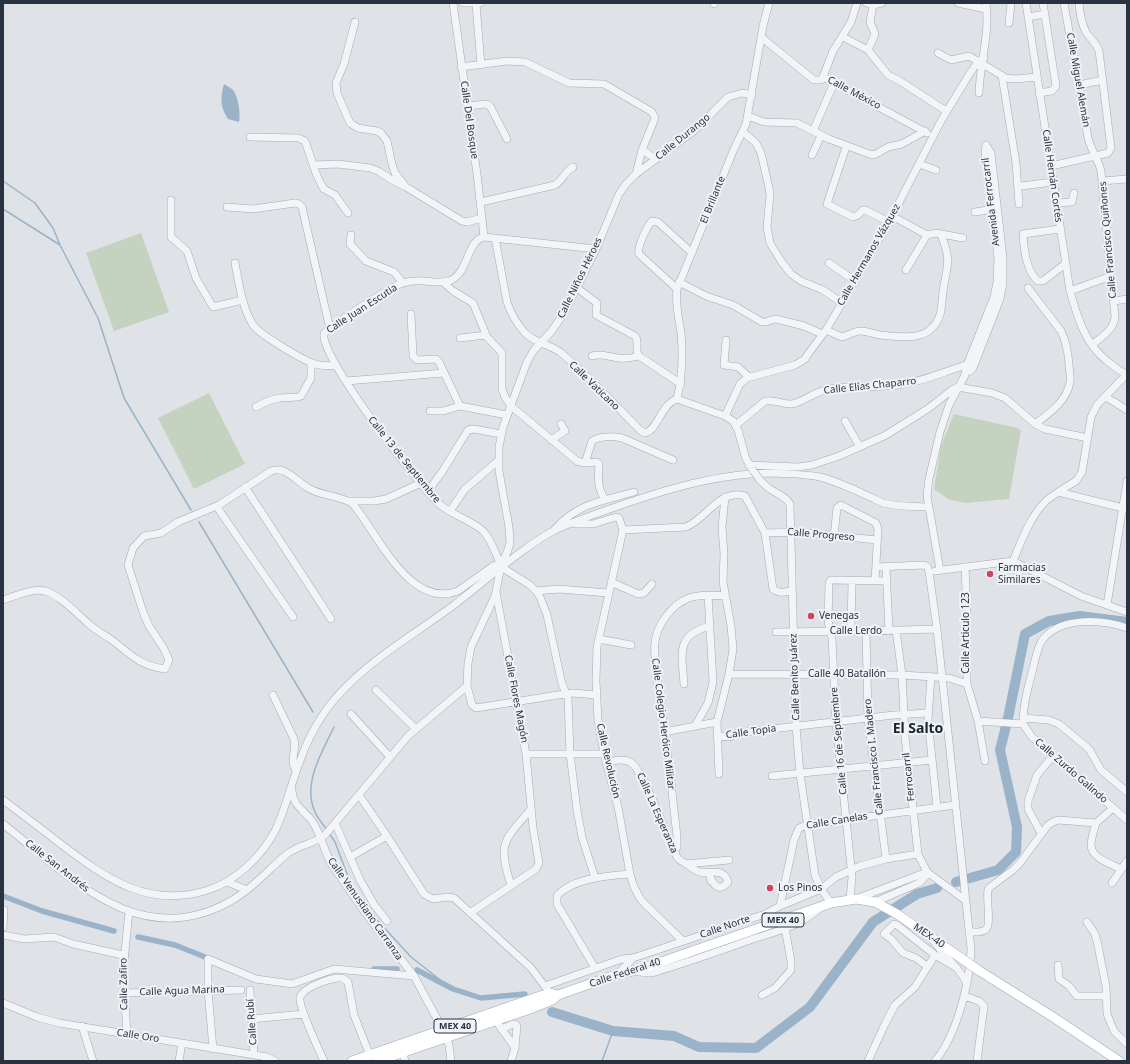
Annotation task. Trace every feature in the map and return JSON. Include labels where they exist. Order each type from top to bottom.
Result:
[{"type":"main road","name":"MEX 40","points":[[827,904],[853,899],[875,902]]},
{"type":"main road","name":"MEX-40","points":[[875,902],[897,914],[978,970],[1053,1017],[1118,1061]]},
{"type":"main road","name":"Calle Federal 40","points":[[378,1061],[403,1053],[444,1034],[551,994],[618,974],[638,970],[827,904]]},
{"type":"main road","name":"Calle Federal 40","points":[[444,1034],[498,1025],[551,994]]},
{"type":"main road","name":"Calle Federal 40","points":[[352,1061],[403,1053]]},
{"type":"street","name":"Calle Del Bosque","points":[[452,3],[468,106],[481,202],[484,237]]},
{"type":"street","points":[[464,3],[478,3],[481,65]]},
{"type":"street","name":"El Brillante","points":[[677,399],[681,384],[682,342],[676,301],[678,286],[734,149],[743,132],[748,116],[761,37],[769,3]]},
{"type":"street","points":[[823,77],[833,51],[851,22],[857,3]]},
{"type":"street","points":[[868,50],[873,41],[874,30],[871,27],[870,22],[870,4],[882,3]]},
{"type":"street","points":[[958,3],[986,6]]},
{"type":"street","points":[[1008,23],[1012,3]]},
{"type":"street","name":"Calle Hernán Cortés","points":[[1026,3],[1070,291],[1076,313],[1092,345],[1106,361],[1127,375]]},
{"type":"street","points":[[1040,93],[1052,91],[1055,83],[1043,3]]},
{"type":"street","name":"Calle Miguel Alemán","points":[[1064,3],[1088,138],[1095,156]]},
{"type":"street","points":[[1051,166],[1108,153],[1112,148],[1097,46],[1084,27],[1080,14],[1079,3]]},
{"type":"street","name":"Calle Hermanos Vázquez","points":[[749,377],[801,362],[805,359],[824,332],[891,219],[946,111],[981,61],[987,25],[986,6]]},
{"type":"street","points":[[1028,17],[1045,14]]},
{"type":"street","points":[[356,22],[346,58],[336,83],[337,93],[350,123],[358,128],[376,131],[385,137],[395,173],[406,188]]},
{"type":"street","name":"Calle México","points":[[761,37],[814,80],[821,80],[823,77],[933,136]]},
{"type":"street","points":[[843,37],[868,50],[888,75],[900,81],[946,111]]},
{"type":"street","points":[[938,53],[951,60],[969,56],[981,61],[1002,76],[1010,79],[1037,77]]},
{"type":"street","points":[[461,67],[507,61],[519,61],[525,62],[569,83],[598,83],[610,87],[654,115],[655,118],[642,150],[636,174]]},
{"type":"street","points":[[979,93],[981,61]]},
{"type":"street","points":[[1002,76],[1018,185],[1019,204]]},
{"type":"street","points":[[1079,85],[1103,80]]},
{"type":"street","points":[[813,131],[834,83]]},
{"type":"street","name":"Calle Durango","points":[[636,174],[695,130],[728,97],[742,93],[752,95]]},
{"type":"street","points":[[468,106],[486,104],[490,106],[507,139]]},
{"type":"street","points":[[748,116],[758,120],[771,122],[797,123],[821,136],[867,154],[876,154],[888,147],[902,144],[925,131]]},
{"type":"street","points":[[743,132],[756,143],[761,153],[769,188],[767,232],[768,238],[774,249],[781,261],[795,278],[823,290],[842,303]]},
{"type":"street","points":[[812,155],[821,136]]},
{"type":"street","points":[[250,137],[302,139],[305,141],[322,186],[335,195],[348,213]]},
{"type":"street","name":"Avenida Ferrocarril","points":[[940,570],[928,496],[928,485],[933,458],[947,412],[958,387],[970,367],[1000,299],[1001,274],[998,258],[991,153],[986,145],[985,153],[994,209]]},
{"type":"street","points":[[846,147],[827,204],[853,216],[858,215],[865,210],[891,219],[927,235]]},
{"type":"street","points":[[642,150],[656,159]]},
{"type":"street","name":"Calle Francisco Quiñones","points":[[1092,345],[1113,326],[1115,317],[1102,181],[1100,166],[1095,156]]},
{"type":"street","points":[[314,165],[338,164],[370,168],[378,171],[462,221],[467,222],[482,218]]},
{"type":"street","points":[[919,164],[936,170]]},
{"type":"street","points":[[481,202],[555,184],[573,167]]},
{"type":"street","name":"Calle Niños Héroes","points":[[502,566],[508,550],[510,536],[500,480],[499,460],[501,434],[507,415],[527,362],[534,350],[558,323],[596,249],[619,194],[636,174]]},
{"type":"street","points":[[1102,181],[1127,179]]},
{"type":"street","points":[[1018,185],[1022,186],[1053,182]]},
{"type":"street","points":[[1056,203],[1072,202],[1074,193]]},
{"type":"street","points":[[171,200],[172,237],[186,249],[196,278],[213,307],[243,300]]},
{"type":"street","points":[[227,207],[252,209],[295,203],[302,207],[330,328]]},
{"type":"street","points":[[975,212],[994,209]]},
{"type":"street","points":[[692,253],[658,222],[652,221],[649,224],[638,251],[641,256],[678,286],[732,305],[762,322],[776,319],[842,337],[858,331],[879,335],[909,337],[920,336],[928,332],[934,326],[940,315],[947,274],[948,256],[941,235]]},
{"type":"street","points":[[1060,229],[1023,234],[1024,249],[1032,274],[1038,281],[1043,281],[1065,264]]},
{"type":"street","points":[[906,270],[927,235],[933,233],[963,238]]},
{"type":"street","name":"Calle Juan Escutia","points":[[351,235],[350,244],[366,261],[394,272],[403,283]]},
{"type":"street","points":[[444,282],[450,281],[459,275],[477,240],[484,237],[596,249]]},
{"type":"street","name":"Calle Vaticano","points":[[495,238],[507,302],[517,323],[526,334],[560,352],[641,431],[645,433],[650,430],[670,402],[677,399]]},
{"type":"street","points":[[829,263],[855,282]]},
{"type":"street","points":[[235,264],[243,300],[255,328],[288,351],[311,363],[324,366],[336,365]]},
{"type":"street","points":[[1070,291],[1111,276]]},
{"type":"street","name":"Calle Juan Escutia","points":[[323,338],[325,332],[330,328],[403,283],[415,281],[444,282]]},
{"type":"street","points":[[444,282],[453,291],[473,303],[486,335],[502,352],[502,389],[511,406],[577,460],[585,463],[594,461],[598,463],[599,490],[605,500]]},
{"type":"street","points":[[577,288],[597,303],[596,315],[637,338],[636,350],[638,356],[681,384]]},
{"type":"street","points":[[1028,288],[1064,337],[1068,355],[1070,376],[1068,388],[1062,400],[1049,414],[1035,424]]},
{"type":"street","points":[[1114,300],[1127,299]]},
{"type":"street","points":[[411,314],[413,356],[417,360],[436,360],[442,366],[460,406]]},
{"type":"street","points":[[460,338],[486,335]]},
{"type":"street","name":"Calle 13 de Septiembre","points":[[323,338],[336,365],[366,412],[421,483],[437,503],[484,532],[502,566]]},
{"type":"street","points":[[725,416],[740,384],[749,377],[738,367],[724,365],[726,340]]},
{"type":"street","points":[[592,356],[604,355],[630,359],[638,356]]},
{"type":"street","points":[[256,408],[273,399],[301,396],[311,378],[311,363]]},
{"type":"street","name":"Calle Elías Chaparro","points":[[736,425],[765,401],[776,401],[791,404],[826,389],[900,385],[918,382],[970,367]]},
{"type":"street","points":[[346,381],[444,373]]},
{"type":"street","points":[[1013,561],[1026,530],[1036,514],[1048,500],[1080,477],[1091,417],[1097,405],[1127,375]]},
{"type":"street","points":[[751,467],[798,467],[812,465],[860,447],[886,435],[929,408],[958,387],[998,395],[1009,401],[1035,424],[1044,429],[1088,438]]},
{"type":"street","points":[[1106,397],[1127,410]]},
{"type":"street","points":[[677,399],[725,416],[736,425]]},
{"type":"street","points":[[430,411],[443,411],[460,406],[507,415]]},
{"type":"street","points":[[845,421],[860,447]]},
{"type":"street","points":[[551,440],[565,431],[561,424]]},
{"type":"street","name":"Calle Benito Juárez","points":[[736,425],[746,459],[751,467],[760,480],[769,488],[787,498],[790,504],[796,726],[800,774],[806,825],[815,875],[827,904]]},
{"type":"street","points":[[428,491],[447,466],[468,430],[474,429],[501,434]]},
{"type":"street","points":[[585,463],[590,444],[594,439],[616,437],[622,438],[673,460]]},
{"type":"street","points":[[450,511],[465,489],[499,460]]},
{"type":"street","points":[[3,600],[31,591],[44,591],[67,605],[92,628],[110,639],[137,660],[153,667],[165,669],[169,660],[163,647],[149,626],[128,565],[133,548],[144,536],[161,533],[178,522],[219,505],[270,471],[278,468],[313,490],[348,501],[374,501],[386,499],[421,483]]},
{"type":"street","points":[[3,800],[98,871],[120,884],[133,889],[162,896],[178,896],[203,891],[227,882],[252,862],[268,842],[277,826],[296,771],[308,742],[328,709],[346,687],[379,660],[455,604],[502,566],[552,531],[681,485],[734,475],[764,473],[796,474],[821,477],[881,502],[899,506],[929,507]]},
{"type":"street","points":[[1107,605],[1125,509],[1127,481]]},
{"type":"street","points":[[245,487],[331,619]]},
{"type":"street","points":[[552,531],[564,518],[587,505],[634,492]]},
{"type":"street","points":[[1058,492],[1125,509]]},
{"type":"street","points":[[570,524],[594,524],[616,517],[619,518],[623,530],[686,527],[692,524],[725,497],[737,494],[745,496],[765,533],[773,589],[781,593],[792,591]]},
{"type":"street","points":[[718,774],[717,722],[732,657],[732,636],[725,596],[722,527],[725,497]]},
{"type":"street","points":[[348,501],[354,507],[392,561],[413,581],[427,591],[454,593],[493,566],[502,566],[536,591],[544,606],[562,684],[569,703],[570,754],[582,837],[595,878]]},
{"type":"street","points":[[219,505],[219,510],[293,617]]},
{"type":"street","points":[[834,536],[838,506],[843,506],[873,520],[878,526],[875,582]]},
{"type":"street","name":"Calle Revolución","points":[[623,530],[599,639],[596,668],[598,720],[604,754],[618,807],[630,874],[634,887],[641,900],[684,941]]},
{"type":"street","name":"Calle Progreso","points":[[765,533],[791,532],[877,540]]},
{"type":"street","points":[[929,572],[1013,561],[1081,596],[1127,612]]},
{"type":"street","points":[[876,567],[924,565],[928,568],[937,629],[969,932],[970,963],[964,996],[948,1042],[935,1061]]},
{"type":"street","points":[[502,566],[496,590],[472,647],[468,663],[467,686],[471,701],[475,707],[566,694],[596,695]]},
{"type":"street","name":"Ferrocarril","points":[[886,567],[886,581],[892,630],[902,675],[908,762],[918,854],[927,872],[965,900]]},
{"type":"street","name":"Calle Articulo 123","points":[[965,567],[967,684],[978,721],[985,761]]},
{"type":"street","name":"Calle 16 de Septiembre","points":[[852,581],[831,580],[829,583],[828,621],[832,638],[836,722],[853,899]]},
{"type":"street","points":[[851,631],[852,581],[886,581]]},
{"type":"street","points":[[611,582],[638,594],[644,593],[652,584]]},
{"type":"street","points":[[536,591],[559,589],[608,593]]},
{"type":"street","name":"Calle Flores Magón","points":[[496,590],[526,754],[531,809],[539,863],[536,868],[511,885]]},
{"type":"street","name":"Calle Colegio Heróico Militar","points":[[674,852],[677,847],[677,836],[658,688],[655,653],[657,634],[666,617],[681,602],[699,595],[725,596]]},
{"type":"street","points":[[695,726],[708,703],[712,689],[713,675],[708,595]]},
{"type":"street","points":[[1021,722],[1025,699],[1037,652],[1041,642],[1048,635],[1069,624],[1081,622],[1107,622],[1127,628]]},
{"type":"street","points":[[684,684],[682,652],[687,637],[693,632],[710,626]]},
{"type":"street","name":"Calle Lerdo","points":[[776,632],[937,629]]},
{"type":"street","name":"Calle Francisco I. Madero","points":[[866,631],[868,718],[886,859]]},
{"type":"street","points":[[599,639],[631,645]]},
{"type":"street","name":"Calle 40 Batallón","points":[[729,674],[866,674],[931,676],[957,680],[967,684]]},
{"type":"street","points":[[931,676],[928,714],[937,807]]},
{"type":"street","points":[[323,837],[390,757],[416,729],[467,686]]},
{"type":"street","points":[[376,690],[416,729]]},
{"type":"street","points":[[273,695],[294,739],[295,747],[292,762],[296,771]]},
{"type":"street","points":[[351,714],[390,757]]},
{"type":"street","name":"Calle Topia","points":[[717,736],[730,738],[737,733],[904,714],[928,714]]},
{"type":"street","points":[[978,721],[1021,722],[1049,720],[1059,724],[1089,749],[1101,770],[1127,792]]},
{"type":"street","points":[[664,732],[717,722]]},
{"type":"street","name":"Calle Zurdo Galindo","points":[[1021,722],[1029,734],[1127,820]]},
{"type":"street","points":[[526,754],[604,754]]},
{"type":"street","points":[[1041,833],[1028,809],[1028,801],[1037,775],[1053,756]]},
{"type":"street","name":"Calle La Esperanza","points":[[606,763],[624,760],[634,764],[638,769],[674,852],[678,859],[686,864]]},
{"type":"street","points":[[772,776],[932,760]]},
{"type":"street","name":"Calle Venustiano Carranza","points":[[291,788],[295,804],[312,821],[323,837],[327,857],[332,865],[364,911],[414,976],[449,1045],[451,1061]]},
{"type":"street","points":[[359,794],[427,897],[433,900],[448,897],[454,898],[520,957],[551,994]]},
{"type":"street","name":"Calle Canelas","points":[[780,906],[795,835],[799,828],[806,825],[955,805]]},
{"type":"street","points":[[1113,808],[1096,823],[1091,840],[1092,850],[1098,857],[1121,870]]},
{"type":"street","points":[[470,912],[511,885],[504,861],[505,843],[508,835],[531,809]]},
{"type":"street","points":[[969,932],[984,931],[986,929],[988,924],[988,890],[1017,866],[1048,825],[1058,820],[1096,823]]},
{"type":"street","name":"Calle San Andrés","points":[[3,824],[72,880],[107,901],[129,911],[148,916],[173,919],[194,916],[218,908],[230,902],[247,890],[294,849],[323,837]]},
{"type":"street","points":[[333,826],[350,857],[364,888],[387,921]]},
{"type":"street","points":[[350,857],[387,836]]},
{"type":"street","points":[[851,870],[886,859],[918,854]]},
{"type":"street","points":[[686,864],[729,860]]},
{"type":"street","points":[[1112,883],[1127,861]]},
{"type":"street","points":[[686,864],[696,871],[709,873],[715,871],[721,873],[726,877],[728,882],[720,890],[711,881],[709,873]]},
{"type":"street","name":"Calle Norte","points":[[551,994],[595,968],[622,959],[633,958],[766,914],[780,906],[822,889],[836,877],[851,870]]},
{"type":"street","points":[[853,899],[927,872]]},
{"type":"street","points":[[875,902],[919,884],[927,876],[927,872]]},
{"type":"street","points":[[595,968],[556,901],[557,896],[563,890],[595,878],[630,874]]},
{"type":"street","points":[[227,882],[247,890]]},
{"type":"street","points":[[638,970],[644,973],[652,973],[785,928],[811,916],[827,904]]},
{"type":"street","points":[[3,927],[4,910]]},
{"type":"street","name":"Calle Zafiro","points":[[127,1034],[122,972],[129,911]]},
{"type":"street","points":[[1087,922],[1095,934],[1097,941],[1106,986],[1106,1008],[1111,1026],[1117,1035],[1127,1044]]},
{"type":"street","points":[[928,967],[916,958],[903,953],[891,939],[884,934],[894,924],[897,925],[935,955],[957,968]]},
{"type":"street","points":[[762,995],[775,988],[791,970],[791,961],[785,928]]},
{"type":"street","points":[[3,935],[24,939],[54,937],[73,944],[124,955]]},
{"type":"street","points":[[932,938],[937,947],[957,968],[967,984]]},
{"type":"street","points":[[868,1061],[893,1009],[903,997],[915,987],[935,955]]},
{"type":"street","points":[[618,974],[633,958]]},
{"type":"street","points":[[213,1049],[208,990],[208,959],[256,979],[292,984],[334,969],[414,976]]},
{"type":"street","points":[[1058,965],[1059,979],[1069,986],[1077,996],[1106,996]]},
{"type":"street","points":[[324,1061],[300,1004],[301,996],[312,986],[333,978],[346,979],[349,985],[354,1014],[371,1058]]},
{"type":"street","name":"Calle Agua Marina","points":[[124,993],[241,990]]},
{"type":"street","name":"Calle Rubí","points":[[250,990],[254,1055]]},
{"type":"street","points":[[964,996],[979,1001],[984,1006],[977,1061]]},
{"type":"street","name":"Calle Oro","points":[[3,1003],[48,1020],[267,1057],[275,1061]]},
{"type":"street","points":[[251,1019],[304,1014]]},
{"type":"street","points":[[498,1025],[516,1024],[515,1048],[511,1061]]},
{"type":"street","points":[[498,1025],[515,1048]]},
{"type":"street","points":[[82,1026],[93,1061]]},
{"type":"street","points":[[179,1061],[182,1043]]},
{"type":"green space","points":[[141,233],[169,312],[114,331],[86,253]]},
{"type":"green space","points":[[209,393],[245,464],[194,489],[158,418]]},
{"type":"green space","points":[[954,414],[1018,428],[1021,431],[1009,499],[965,503],[948,499],[934,489],[941,446]]},
{"type":"water","points":[[224,84],[233,90],[238,101],[239,122],[228,119],[223,110],[221,98]]},
{"type":"waterway","points":[[3,181],[35,203],[53,228],[60,245]]},
{"type":"waterway","points":[[3,209],[60,245],[98,318],[124,398],[191,510]]},
{"type":"waterway","points":[[199,522],[313,712]]},
{"type":"waterway","points":[[956,882],[998,870],[1016,852],[1017,827],[1000,750],[1025,634],[1049,621],[1080,616],[1127,622]]},
{"type":"waterway","points":[[327,830],[315,812],[311,790],[312,779],[319,757],[334,727]]},
{"type":"waterway","points":[[329,833],[335,842],[352,887],[377,920],[411,957],[448,986]]},
{"type":"waterway","points":[[552,1012],[613,1031],[674,1036],[699,1047],[756,1048],[810,1007],[873,922],[917,894],[937,888]]},
{"type":"waterway","points":[[3,896],[42,911],[114,931]]},
{"type":"waterway","points":[[138,937],[175,945],[210,959]]},
{"type":"waterway","points":[[374,969],[397,969]]},
{"type":"waterway","points":[[417,970],[453,989],[481,998],[525,994]]},
{"type":"waterway","points":[[602,1061],[613,1031]]},
{"type":"place","name":"Farmacias Similares","points":[[990,574]]},
{"type":"place","name":"Venegas","points":[[811,616]]},
{"type":"place","name":"Los Pinos","points":[[770,888]]},
{"type":"district","name":"El Salto","points":[[918,729]]}]
